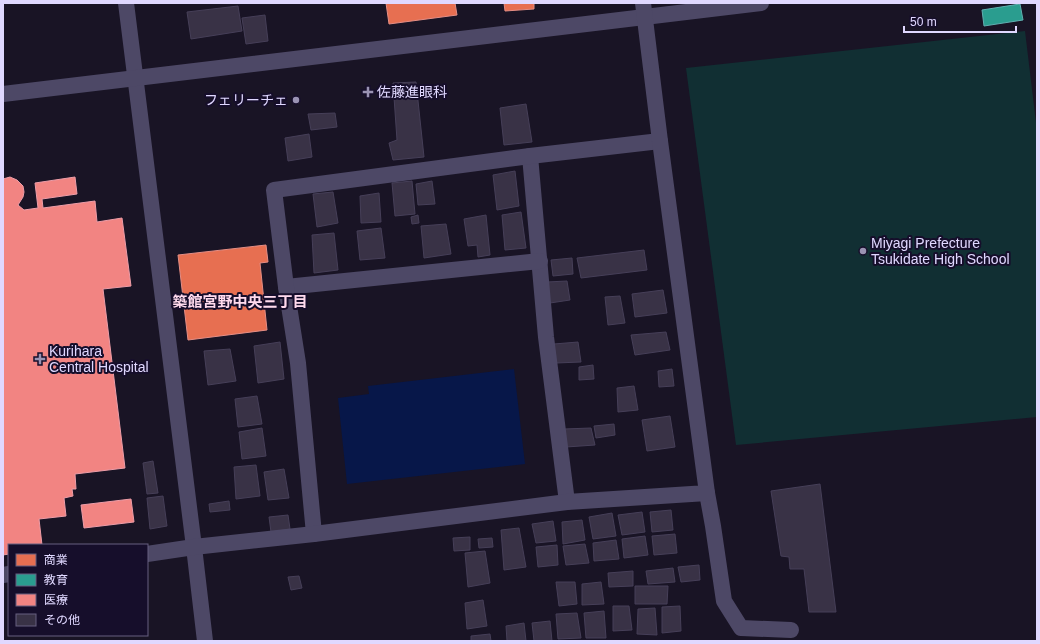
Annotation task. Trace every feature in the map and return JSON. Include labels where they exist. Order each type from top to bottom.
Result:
[{"type":"street","points":[[126,3],[205,641]]},
{"type":"street","points":[[3,94],[644,10],[761,3]]},
{"type":"street","points":[[644,10],[707,493],[724,601],[741,628],[791,630]]},
{"type":"street","points":[[314,534],[298,363],[286,288],[274,190],[530,156],[660,141]]},
{"type":"street","points":[[530,156],[546,337],[567,502]]},
{"type":"street","points":[[286,288],[540,261]]},
{"type":"street","points":[[148,554],[567,502],[707,493]]},
{"type":"green space","name":"Miyagi Prefecture Tsukidate High School","points":[[1025,31],[1037,131],[1037,417],[736,445],[686,68]]},
{"type":"shaded area","points":[[514,369],[525,464],[347,484],[338,398],[369,394],[368,386]]},
{"type":"building: 商業","points":[[386,3],[455,3],[457,15],[389,24]]},
{"type":"building: 商業","points":[[504,3],[534,3],[534,9],[505,11]]},
{"type":"building: 商業","points":[[266,245],[268,262],[260,263],[267,330],[188,340],[178,255]]},
{"type":"building: 教育","points":[[1020,4],[1023,20],[984,26],[982,10]]},
{"type":"building: 医療","points":[[10,177],[17,180],[23,186],[23,197],[18,205],[24,210],[38,208],[35,183],[75,177],[77,194],[42,199],[43,208],[95,201],[97,222],[122,218],[131,286],[103,289],[125,468],[75,474],[76,489],[72,489],[73,496],[64,498],[66,516],[39,519],[42,544],[8,544],[8,554],[3,555],[3,179]]},
{"type":"building: 医療","points":[[131,499],[134,522],[84,528],[81,505]]},
{"type":"building: その他","points":[[238,6],[242,31],[191,39],[187,12]]},
{"type":"building: その他","points":[[265,15],[268,41],[246,44],[242,18]]},
{"type":"building: その他","points":[[416,82],[424,157],[393,160],[389,143],[397,140],[393,83]]},
{"type":"building: その他","points":[[526,104],[532,142],[504,145],[500,108]]},
{"type":"building: その他","points":[[335,113],[337,127],[311,130],[308,114]]},
{"type":"building: その他","points":[[309,134],[312,157],[288,161],[285,138]]},
{"type":"building: その他","points":[[515,171],[519,206],[497,210],[493,175]]},
{"type":"building: その他","points":[[412,181],[415,214],[395,216],[392,183]]},
{"type":"building: その他","points":[[432,181],[435,204],[418,205],[416,184]]},
{"type":"building: その他","points":[[333,192],[338,223],[317,227],[313,194]]},
{"type":"building: その他","points":[[379,193],[381,222],[361,223],[360,196]]},
{"type":"building: その他","points":[[521,212],[526,248],[505,250],[502,215]]},
{"type":"building: その他","points":[[418,215],[419,223],[412,224],[411,217]]},
{"type":"building: その他","points":[[486,215],[490,255],[478,257],[477,245],[468,246],[464,219]]},
{"type":"building: その他","points":[[446,224],[451,254],[424,258],[421,226]]},
{"type":"building: その他","points":[[381,228],[385,258],[360,260],[357,231]]},
{"type":"building: その他","points":[[334,233],[338,270],[314,273],[312,235]]},
{"type":"building: その他","points":[[644,250],[647,270],[581,278],[577,258]]},
{"type":"building: その他","points":[[572,258],[573,274],[553,276],[551,260]]},
{"type":"building: その他","points":[[567,281],[570,300],[550,303],[547,282]]},
{"type":"building: その他","points":[[663,290],[667,313],[635,317],[632,294]]},
{"type":"building: その他","points":[[620,296],[625,323],[608,325],[605,297]]},
{"type":"building: その他","points":[[666,332],[670,350],[635,355],[631,335]]},
{"type":"building: その他","points":[[280,342],[284,379],[258,383],[254,346]]},
{"type":"building: その他","points":[[578,342],[581,362],[556,363],[554,344]]},
{"type":"building: その他","points":[[230,349],[236,381],[208,385],[204,351]]},
{"type":"building: その他","points":[[593,365],[594,379],[579,380],[579,367]]},
{"type":"building: その他","points":[[672,369],[674,386],[659,387],[658,371]]},
{"type":"building: その他","points":[[634,386],[638,410],[618,412],[617,388]]},
{"type":"building: その他","points":[[257,396],[262,424],[238,427],[235,399]]},
{"type":"building: その他","points":[[670,416],[675,447],[647,451],[642,420]]},
{"type":"building: その他","points":[[614,424],[615,435],[596,438],[594,426]]},
{"type":"building: その他","points":[[262,428],[266,456],[242,459],[239,432]]},
{"type":"building: その他","points":[[591,428],[595,445],[566,447],[564,429]]},
{"type":"building: その他","points":[[153,461],[158,493],[147,494],[143,463]]},
{"type":"building: その他","points":[[256,465],[260,496],[236,499],[234,467]]},
{"type":"building: その他","points":[[284,469],[289,498],[268,500],[264,472]]},
{"type":"building: その他","points":[[820,484],[836,612],[809,612],[804,569],[790,569],[789,557],[781,556],[771,491]]},
{"type":"building: その他","points":[[163,496],[167,526],[150,529],[147,498]]},
{"type":"building: その他","points":[[229,501],[230,510],[210,512],[209,504]]},
{"type":"building: その他","points":[[671,510],[673,530],[652,532],[650,512]]},
{"type":"building: その他","points":[[642,512],[645,532],[622,535],[618,515]]},
{"type":"building: その他","points":[[612,513],[616,536],[593,539],[589,517]]},
{"type":"building: その他","points":[[288,515],[290,529],[271,532],[269,517]]},
{"type":"building: その他","points":[[582,520],[585,540],[563,544],[562,522]]},
{"type":"building: その他","points":[[553,521],[556,541],[536,543],[532,524]]},
{"type":"building: その他","points":[[519,528],[526,567],[504,570],[501,530]]},
{"type":"building: その他","points":[[675,534],[677,553],[654,555],[652,536]]},
{"type":"building: その他","points":[[645,536],[648,555],[624,558],[622,539]]},
{"type":"building: その他","points":[[470,537],[470,550],[454,551],[453,538]]},
{"type":"building: その他","points":[[492,538],[493,547],[479,548],[478,539]]},
{"type":"building: その他","points":[[616,540],[619,559],[594,561],[593,543]]},
{"type":"building: その他","points":[[585,544],[589,563],[566,565],[563,546]]},
{"type":"building: その他","points":[[557,545],[558,565],[538,567],[536,547]]},
{"type":"building: その他","points":[[485,551],[490,583],[468,587],[465,553]]},
{"type":"building: その他","points":[[699,565],[700,580],[681,582],[678,567]]},
{"type":"building: その他","points":[[673,568],[675,582],[648,584],[646,571]]},
{"type":"building: その他","points":[[633,571],[633,586],[609,587],[608,573]]},
{"type":"building: その他","points":[[299,576],[302,588],[291,590],[288,577]]},
{"type":"building: その他","points":[[556,582],[575,582],[577,604],[559,606]]},
{"type":"building: その他","points":[[601,582],[604,604],[582,605],[582,584]]},
{"type":"building: その他","points":[[635,586],[668,586],[667,604],[635,604]]},
{"type":"building: その他","points":[[483,600],[487,626],[467,629],[465,603]]},
{"type":"building: その他","points":[[613,606],[629,606],[632,630],[613,631]]},
{"type":"building: その他","points":[[680,606],[681,631],[662,633],[662,607]]},
{"type":"building: その他","points":[[655,608],[657,635],[637,634],[638,609]]},
{"type":"building: その他","points":[[604,611],[606,638],[586,638],[584,613]]},
{"type":"building: その他","points":[[577,613],[581,638],[558,639],[556,614]]},
{"type":"building: その他","points":[[550,621],[552,641],[534,641],[532,623]]},
{"type":"building: その他","points":[[524,623],[526,641],[507,641],[506,626]]},
{"type":"building: その他","points":[[490,634],[491,641],[471,641],[471,636]]},
{"type":"place","name":"佐藤進眼科","points":[[368,92]]},
{"type":"place","name":"フェリーチェ","points":[[296,100]]},
{"type":"place","name":"Miyagi Prefecture Tsukidate High School","points":[[863,251]]},
{"type":"place","name":"Kurihara Central Hospital","points":[[40,359]]},
{"type":"district","name":"築館宮野中央三丁目","points":[[240,301]]}]
